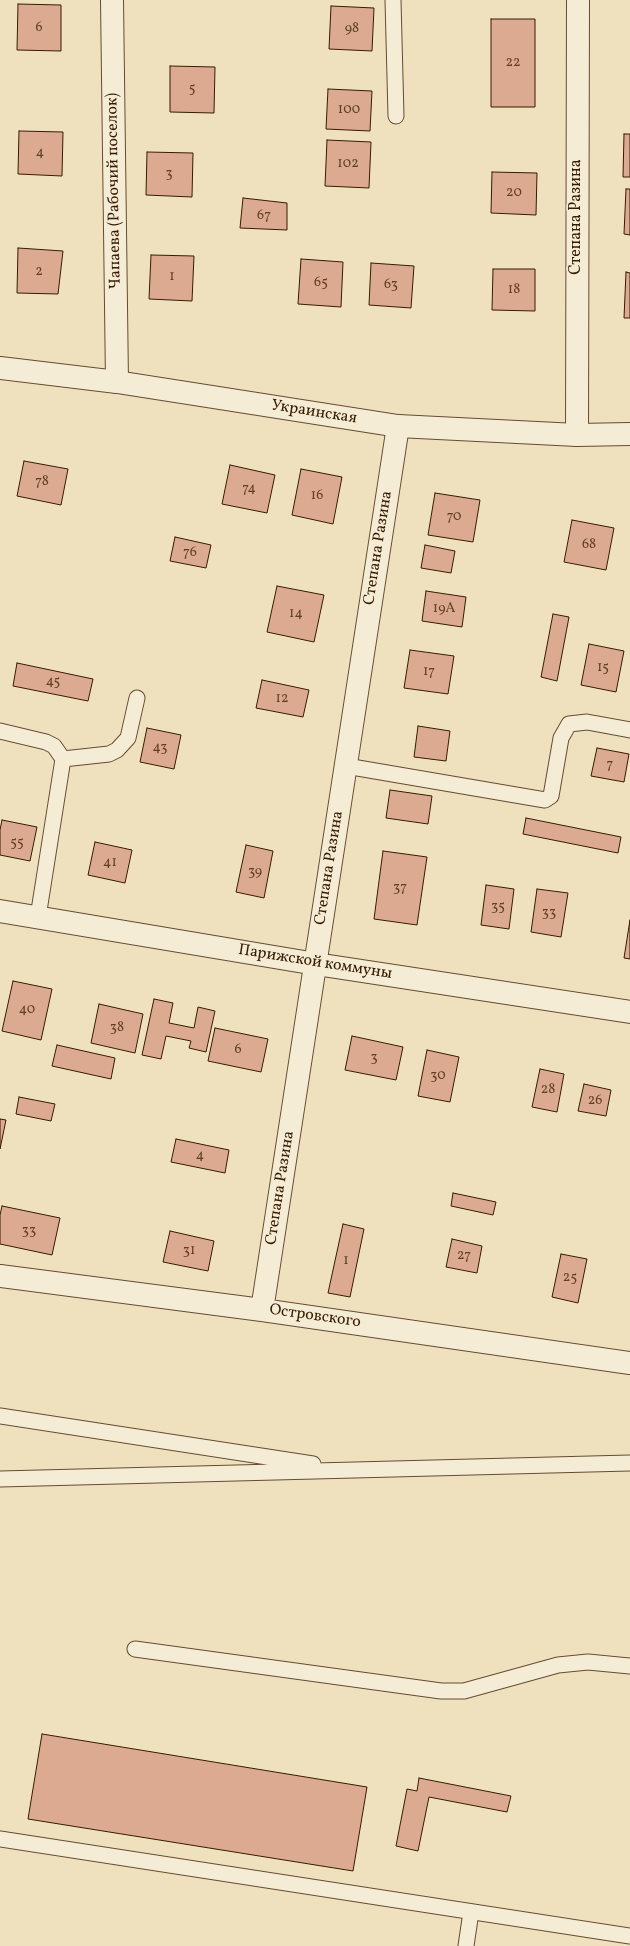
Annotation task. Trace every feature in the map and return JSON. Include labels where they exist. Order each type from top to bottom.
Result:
[{"type":"street","name":"Чапаева (Рабочий поселок)","points":[[112,0],[117,382]]},
{"type":"street","name":"Степана Разина","points":[[577,435],[578,0]]},
{"type":"street","name":"Украинская","points":[[0,368],[117,382],[398,426],[577,435],[630,434]]},
{"type":"street","name":"Степана Разина","points":[[262,1310],[398,426]]},
{"type":"street","name":"Парижской коммуны","points":[[0,910],[316,964],[630,1012]]},
{"type":"street","name":"Островского","points":[[0,1276],[262,1310],[630,1363]]},
{"type":"lane","points":[[393,0],[396,116]]},
{"type":"lane","points":[[63,759],[109,754],[117,750],[128,738],[137,698]]},
{"type":"lane","points":[[346,766],[545,800],[551,796],[561,738],[569,724],[587,722],[630,730]]},
{"type":"lane","points":[[0,732],[46,742],[54,746],[63,759],[38,917]]},
{"type":"lane","points":[[0,1416],[353,1470]]},
{"type":"lane","points":[[0,1479],[630,1463]]},
{"type":"lane","points":[[135,1649],[441,1691],[464,1691],[558,1664],[588,1662],[630,1666]]},
{"type":"lane","points":[[0,1839],[630,1936]]},
{"type":"lane","points":[[466,1946],[471,1912]]},
{"type":"building","points":[[18,4],[61,5],[61,51],[17,50]]},
{"type":"building","points":[[331,6],[374,8],[372,51],[329,49]]},
{"type":"building","points":[[491,19],[535,19],[535,107],[491,107]]},
{"type":"building","points":[[170,66],[215,67],[214,113],[170,112]]},
{"type":"building","points":[[328,89],[372,91],[370,131],[326,129]]},
{"type":"building","points":[[19,131],[63,132],[62,176],[18,174]]},
{"type":"building","points":[[624,134],[630,134],[630,177],[623,177]]},
{"type":"building","points":[[327,140],[371,142],[369,188],[325,186]]},
{"type":"building","points":[[147,152],[193,153],[192,197],[146,195]]},
{"type":"building","points":[[492,172],[537,173],[536,215],[491,213]]},
{"type":"building","points":[[626,189],[630,189],[630,235],[624,234]]},
{"type":"building","points":[[243,198],[287,203],[287,230],[240,228]]},
{"type":"building","points":[[18,248],[63,251],[58,294],[17,293]]},
{"type":"building","points":[[151,255],[194,256],[192,301],[149,299]]},
{"type":"building","points":[[301,259],[343,262],[341,307],[298,304]]},
{"type":"building","points":[[371,263],[414,266],[411,308],[369,305]]},
{"type":"building","points":[[493,269],[535,269],[535,311],[492,310]]},
{"type":"building","points":[[626,272],[630,273],[630,318],[624,318]]},
{"type":"building","points":[[24,461],[68,469],[61,505],[17,496]]},
{"type":"building","points":[[230,465],[275,475],[267,513],[222,504]]},
{"type":"building","points":[[301,469],[342,477],[333,524],[292,515]]},
{"type":"building","points":[[435,493],[480,500],[473,542],[428,535]]},
{"type":"building","points":[[572,520],[614,528],[606,570],[564,562]]},
{"type":"building","points":[[175,537],[211,545],[206,568],[170,561]]},
{"type":"building","points":[[425,545],[455,551],[451,573],[421,568]]},
{"type":"building","points":[[277,586],[324,595],[314,642],[267,632]]},
{"type":"building","points":[[426,591],[466,597],[462,627],[422,621]]},
{"type":"building","points":[[553,614],[569,617],[557,681],[541,677]]},
{"type":"building","points":[[589,644],[624,651],[616,692],[581,685]]},
{"type":"building","points":[[410,650],[454,656],[448,694],[404,688]]},
{"type":"building","points":[[17,663],[93,679],[88,701],[13,686]]},
{"type":"building","points":[[262,680],[309,690],[303,717],[256,708]]},
{"type":"building","points":[[418,726],[450,731],[446,761],[414,757]]},
{"type":"building","points":[[147,728],[181,735],[174,769],[140,762]]},
{"type":"building","points":[[597,748],[629,754],[624,782],[591,776]]},
{"type":"building","points":[[390,790],[432,796],[428,824],[386,818]]},
{"type":"building","points":[[526,818],[621,837],[618,853],[523,834]]},
{"type":"building","points":[[2,820],[37,827],[30,861],[0,855],[0,830]]},
{"type":"building","points":[[95,842],[132,850],[125,883],[88,875]]},
{"type":"building","points":[[246,845],[273,851],[264,898],[236,892]]},
{"type":"building","points":[[383,851],[427,857],[417,925],[374,919]]},
{"type":"building","points":[[486,885],[514,889],[509,929],[481,925]]},
{"type":"building","points":[[537,889],[568,893],[561,937],[531,932]]},
{"type":"building","points":[[630,920],[630,959],[624,958]]},
{"type":"building","points":[[13,981],[52,989],[41,1040],[2,1031]]},
{"type":"building","points":[[154,999],[173,1003],[169,1023],[194,1028],[198,1007],[215,1011],[206,1052],[189,1048],[191,1041],[166,1036],[161,1059],[142,1055]]},
{"type":"building","points":[[99,1004],[143,1014],[135,1053],[91,1043]]},
{"type":"building","points":[[215,1028],[268,1039],[261,1072],[208,1061]]},
{"type":"building","points":[[352,1036],[403,1047],[396,1080],[345,1070]]},
{"type":"building","points":[[57,1045],[115,1058],[111,1079],[52,1066]]},
{"type":"building","points":[[427,1050],[459,1057],[450,1102],[418,1096]]},
{"type":"building","points":[[540,1069],[564,1074],[557,1112],[532,1107]]},
{"type":"building","points":[[584,1084],[611,1090],[606,1116],[578,1111]]},
{"type":"building","points":[[19,1097],[55,1104],[51,1121],[16,1114]]},
{"type":"building","points":[[0,1119],[6,1120],[0,1149]]},
{"type":"building","points":[[176,1139],[229,1150],[225,1173],[171,1162]]},
{"type":"building","points":[[453,1193],[496,1202],[493,1215],[451,1206]]},
{"type":"building","points":[[2,1206],[60,1218],[52,1255],[0,1244],[0,1215]]},
{"type":"building","points":[[343,1224],[364,1229],[350,1297],[328,1293]]},
{"type":"building","points":[[170,1231],[214,1241],[208,1271],[163,1262]]},
{"type":"building","points":[[452,1239],[482,1246],[477,1273],[446,1267]]},
{"type":"building","points":[[561,1254],[587,1259],[578,1303],[552,1297]]},
{"type":"building","points":[[42,1734],[367,1787],[353,1871],[28,1819]]},
{"type":"building","points":[[419,1778],[511,1796],[507,1812],[429,1797],[418,1851],[396,1846],[407,1789],[417,1791]]}]
